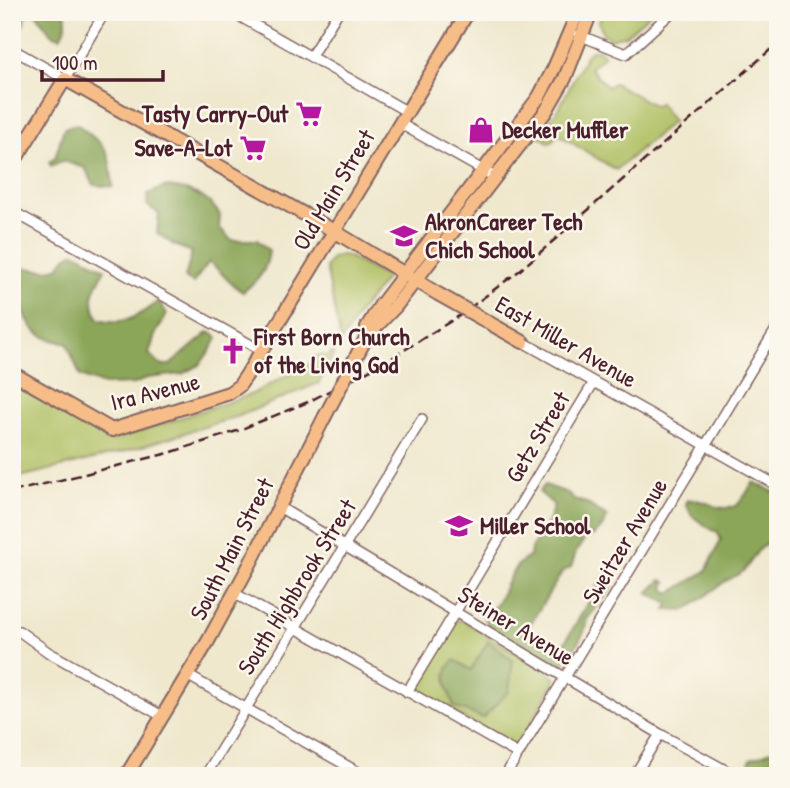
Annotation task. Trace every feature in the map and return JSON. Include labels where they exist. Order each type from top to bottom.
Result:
[{"type":"main road","name":"Old Main Street","points":[[236,389],[262,351],[468,12]]},
{"type":"main road","name":"South Main Street","points":[[126,776],[234,593],[367,336],[367,327],[517,152],[556,96],[576,34],[578,12]]},
{"type":"main road","name":"South Main Street","points":[[409,278],[483,170],[539,97],[591,12]]},
{"type":"main road","points":[[12,165],[65,79]]},
{"type":"main road","name":"East Miller Avenue","points":[[65,79],[334,231],[409,278],[523,342]]},
{"type":"main road","name":"Ira Avenue","points":[[12,373],[112,430],[236,389]]},
{"type":"street","points":[[12,49],[65,79],[105,12]]},
{"type":"street","points":[[232,12],[406,111]]},
{"type":"street","points":[[311,56],[338,12]]},
{"type":"street","points":[[576,34],[626,54],[672,12]]},
{"type":"street","points":[[399,123],[495,177]]},
{"type":"street","points":[[12,211],[262,351]]},
{"type":"street","name":"Sweitzer Avenue","points":[[505,776],[778,326]]},
{"type":"street","name":"East Miller Avenue","points":[[523,342],[778,486]]},
{"type":"street","name":"Getz Street","points":[[407,692],[594,382]]},
{"type":"street","name":"South Highbrook Street","points":[[205,776],[422,419]]},
{"type":"street","name":"Steiner Avenue","points":[[279,507],[660,734],[736,776]]},
{"type":"street","points":[[234,593],[518,754]]},
{"type":"street","points":[[19,631],[48,652],[162,716]]},
{"type":"street","points":[[187,675],[365,776]]},
{"type":"street","points":[[634,776],[660,734]]},
{"type":"green space","points":[[12,12],[65,12],[65,28],[60,37],[51,34],[36,13],[26,14],[24,24],[17,31],[12,30]]},
{"type":"green space","points":[[602,12],[652,12],[626,35],[610,39],[603,34],[599,22]]},
{"type":"green space","points":[[591,50],[599,50],[604,56],[590,68],[607,87],[614,83],[655,106],[659,103],[673,121],[616,170],[558,134],[550,143],[539,136],[560,106]]},
{"type":"green space","points":[[77,124],[101,144],[108,155],[113,187],[94,185],[85,168],[63,161],[51,166],[49,162],[55,158],[64,128]]},
{"type":"green space","points":[[164,187],[189,191],[203,198],[220,215],[219,227],[231,240],[257,240],[269,251],[261,275],[243,292],[209,262],[193,283],[185,278],[192,252],[174,245],[157,233],[159,214],[147,205],[148,194]]},
{"type":"green space","points":[[75,252],[105,269],[93,299],[99,319],[117,321],[132,318],[159,301],[167,314],[155,335],[149,354],[160,365],[170,365],[209,332],[218,337],[199,365],[182,374],[147,378],[135,384],[104,385],[80,376],[67,343],[48,339],[36,332],[20,304],[12,306],[12,267],[47,270],[58,268],[66,257]]},
{"type":"green space","points":[[341,255],[386,279],[360,311],[341,342],[326,267],[332,258]]},
{"type":"green space","points":[[335,351],[319,383],[239,416],[127,451],[12,479],[12,384],[111,441],[252,394],[313,362],[312,358],[326,356]]},
{"type":"green space","points":[[754,482],[778,494],[778,537],[760,548],[744,571],[684,611],[666,610],[669,604],[648,593],[661,580],[666,582],[664,588],[667,592],[672,592],[706,571],[721,540],[717,531],[692,516],[686,504],[688,500],[731,508],[739,503]]},
{"type":"green space","points":[[545,485],[568,493],[575,500],[586,503],[607,517],[594,535],[586,537],[576,552],[571,567],[562,572],[529,626],[529,634],[551,649],[560,651],[601,580],[608,572],[616,573],[610,591],[587,619],[584,632],[572,653],[564,663],[556,665],[548,657],[527,649],[490,628],[483,616],[499,600],[517,566],[530,556],[531,548],[548,522],[554,505],[539,492]]},
{"type":"green space","points":[[462,620],[556,679],[518,746],[507,743],[415,689],[449,628],[456,621]]},
{"type":"green space","points":[[488,641],[513,661],[509,691],[483,718],[454,707],[446,677],[455,660],[471,670]]},
{"type":"green space","points":[[778,743],[778,776],[773,772],[764,776],[748,773],[750,759],[771,751]]},
{"type":"railway","points":[[12,492],[169,453],[237,431],[308,402],[390,359],[459,316],[519,271],[778,43]]},
{"type":"place","name":"Tasty Carry-Out","points":[[309,114]]},
{"type":"place","name":"Decker Muffler","points":[[481,130]]},
{"type":"place","name":"Save-A-Lot","points":[[253,148]]},
{"type":"place","name":"AkronCareer Tech Chich School","points":[[404,236]]},
{"type":"place","name":"First Born Church of the Living God","points":[[233,351]]},
{"type":"place","name":"Miller School","points":[[459,526]]}]
